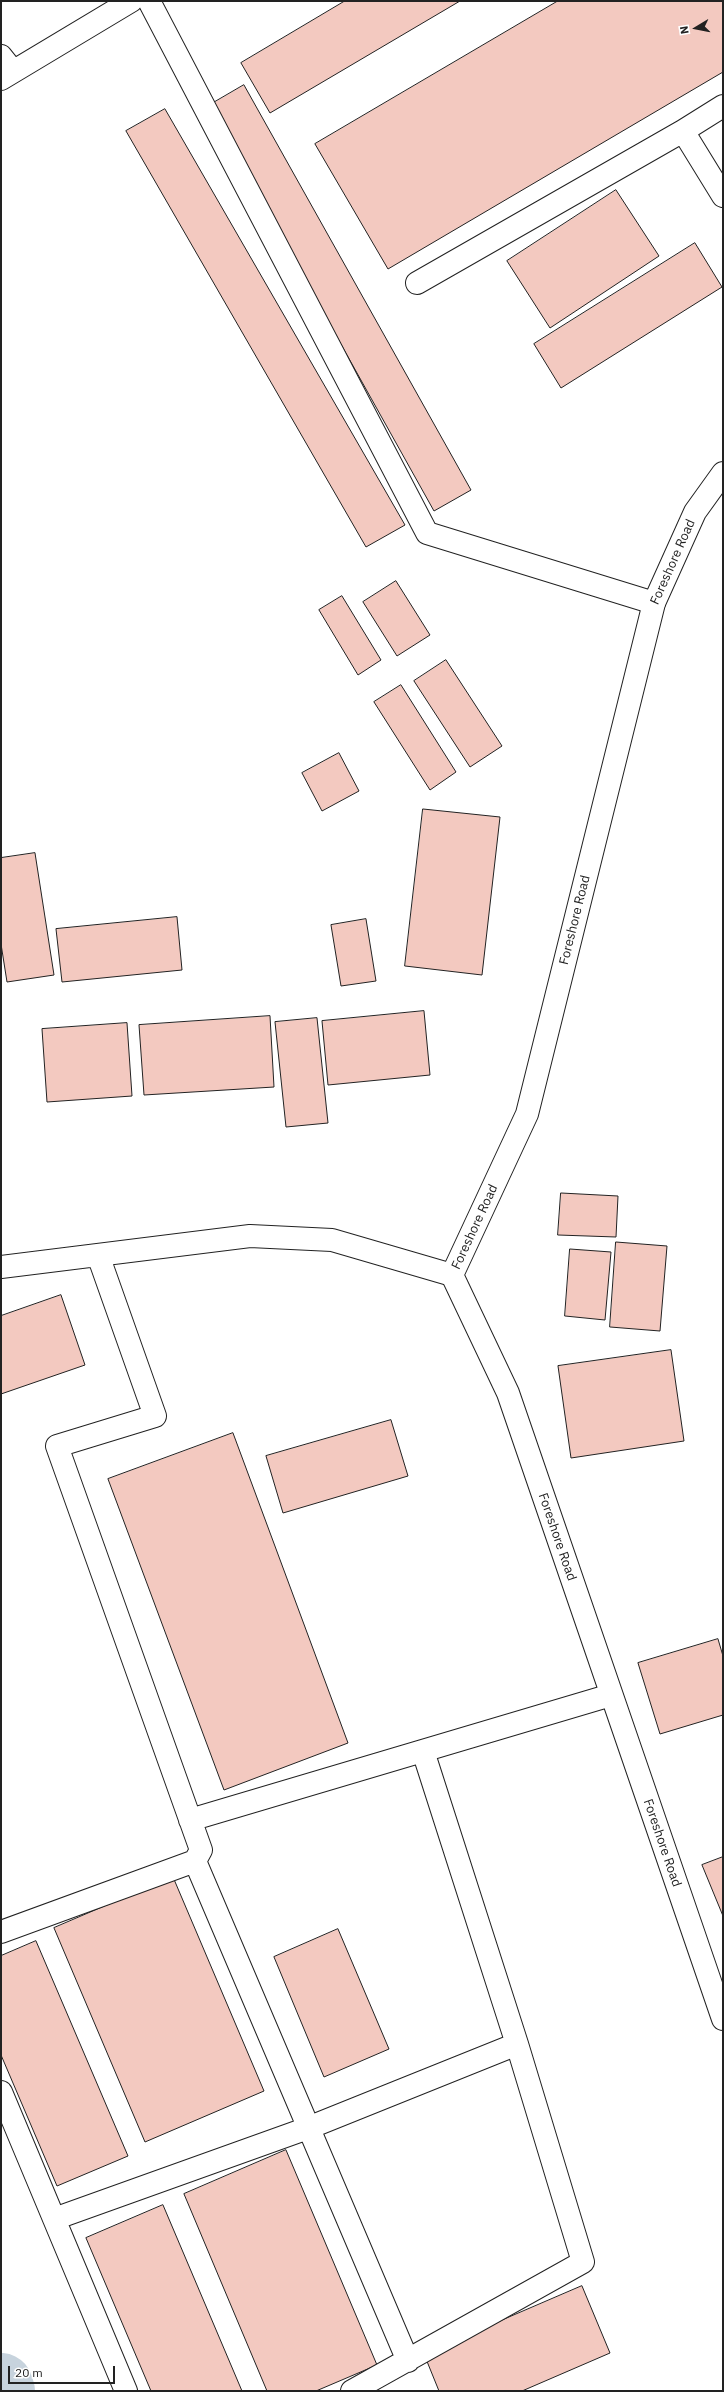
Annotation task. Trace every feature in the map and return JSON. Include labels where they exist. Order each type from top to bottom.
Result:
[{"type":"street","points":[[5,69],[131,1]]},
{"type":"street","points":[[149,1],[427,533],[654,603]]},
{"type":"street","points":[[417,283],[683,131],[723,106]]},
{"type":"street","points":[[683,131],[723,196]]},
{"type":"street","name":"Foreshore Road","points":[[723,473],[695,512],[654,603],[527,1114],[452,1275],[508,1393],[723,2019]]},
{"type":"street","points":[[1,1267],[250,1236],[332,1240],[452,1275]]},
{"type":"street","points":[[1,1932],[195,1861],[201,1850],[57,1446],[155,1416],[98,1255]]},
{"type":"street","points":[[190,1820],[611,1695]]},
{"type":"street","points":[[352,2391],[584,2262],[518,2044],[423,1751]]},
{"type":"street","points":[[195,1861],[408,2361]]},
{"type":"street","points":[[54,2219],[308,2128],[518,2044]]},
{"type":"street","points":[[1,2092],[126,2391]]},
{"type":"building","points":[[345,1],[460,1],[270,113],[241,63]]},
{"type":"building","points":[[558,1],[723,1],[723,72],[388,269],[315,144]]},
{"type":"building","points":[[244,85],[471,490],[434,511],[208,106]]},
{"type":"building","points":[[165,109],[405,525],[366,547],[126,131]]},
{"type":"building","points":[[616,190],[659,256],[550,328],[507,261]]},
{"type":"building","points":[[695,243],[722,287],[561,388],[534,344]]},
{"type":"building","points":[[396,581],[430,635],[397,656],[363,602]]},
{"type":"building","points":[[342,596],[381,660],[358,675],[319,610]]},
{"type":"building","points":[[446,660],[502,746],[470,767],[414,681]]},
{"type":"building","points":[[401,685],[456,772],[430,790],[374,702]]},
{"type":"building","points":[[339,753],[359,791],[322,811],[302,773]]},
{"type":"building","points":[[423,809],[500,817],[482,975],[405,966]]},
{"type":"building","points":[[35,853],[54,975],[7,982],[1,944],[1,858]]},
{"type":"building","points":[[177,917],[182,970],[62,982],[56,929]]},
{"type":"building","points":[[366,919],[376,981],[341,986],[331,925]]},
{"type":"building","points":[[424,1011],[430,1075],[328,1085],[322,1021]]},
{"type":"building","points":[[270,1016],[274,1087],[144,1095],[139,1025]]},
{"type":"building","points":[[317,1018],[328,1123],[286,1127],[275,1022]]},
{"type":"building","points":[[127,1023],[132,1096],[47,1102],[42,1029]]},
{"type":"building","points":[[561,1193],[618,1196],[616,1237],[558,1235]]},
{"type":"building","points":[[616,1242],[667,1246],[660,1331],[610,1327]]},
{"type":"building","points":[[570,1249],[611,1252],[605,1320],[565,1316]]},
{"type":"building","points":[[61,1295],[85,1365],[1,1394],[1,1316]]},
{"type":"building","points":[[671,1350],[684,1441],[571,1458],[558,1366]]},
{"type":"building","points":[[391,1420],[408,1476],[283,1513],[266,1456]]},
{"type":"building","points":[[233,1433],[348,1743],[224,1790],[108,1479]]},
{"type":"building","points":[[718,1639],[723,1656],[723,1715],[660,1734],[638,1663]]},
{"type":"building","points":[[723,1857],[723,1916],[702,1865]]},
{"type":"building","points":[[173,1877],[264,2091],[145,2142],[54,1928]]},
{"type":"building","points":[[338,1929],[389,2049],[324,2077],[274,1957]]},
{"type":"building","points":[[36,1941],[128,2156],[57,2186],[1,2055],[1,1956]]},
{"type":"building","points":[[286,2150],[377,2365],[316,2391],[267,2391],[184,2194]]},
{"type":"building","points":[[163,2205],[242,2391],[151,2391],[86,2238]]},
{"type":"building","points":[[582,2286],[610,2353],[522,2391],[439,2391],[424,2354]]},
{"type":"waterway","points":[[1,2385],[3,2391]]}]
